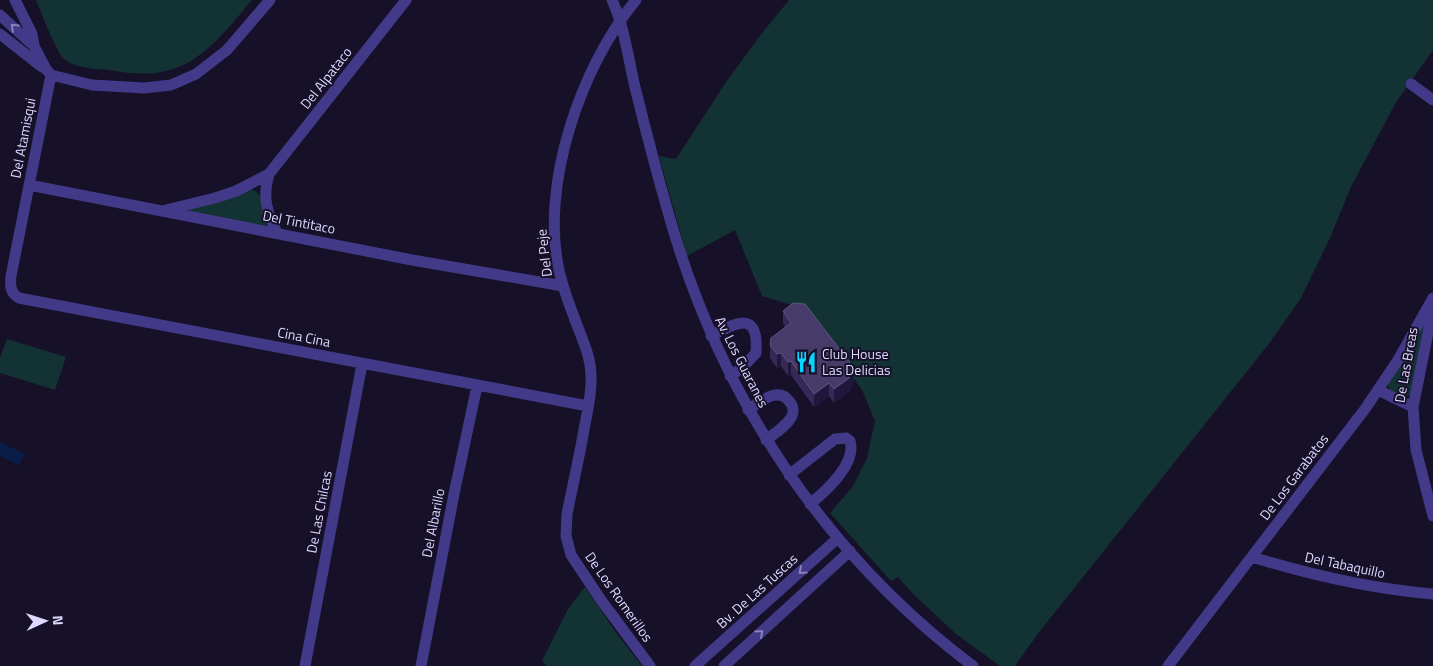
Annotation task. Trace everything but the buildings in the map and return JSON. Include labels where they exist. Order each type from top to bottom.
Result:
[{"type":"street","points":[[15,0],[32,34],[34,46],[48,72]]},
{"type":"street","points":[[0,34],[48,72],[92,85],[128,88],[157,87],[182,81],[196,74],[227,50],[270,0]]},
{"type":"street","name":"Del Alpataco","points":[[264,193],[269,174],[406,0]]},
{"type":"street","name":"Av. Los Guaranes","points":[[612,0],[676,240],[695,298],[711,336],[748,410],[810,504],[838,538],[898,603],[947,647],[973,666]]},
{"type":"street","name":"Del Peje","points":[[567,514],[592,376],[586,349],[558,268],[555,199],[562,160],[574,114],[600,55],[619,23],[636,0]]},
{"type":"street","points":[[0,15],[34,46]]},
{"type":"street","name":"Del Atamisqui","points":[[14,295],[10,284],[11,276],[48,72]]},
{"type":"street","points":[[1411,84],[1433,100]]},
{"type":"street","name":"Del Alpataco","points":[[159,211],[215,198],[269,174]]},
{"type":"street","points":[[249,184],[264,193],[268,210],[278,233]]},
{"type":"street","name":"Del Tintitaco","points":[[29,185],[412,260],[563,286]]},
{"type":"street","name":"Cina Cina","points":[[14,295],[29,302],[588,406]]},
{"type":"street","name":"De Los Garabatos","points":[[1168,666],[1378,390],[1398,360],[1433,298]]},
{"type":"street","name":"De Las Breas","points":[[1433,308],[1413,407],[1416,450],[1433,516]]},
{"type":"street","points":[[711,336],[733,324],[748,324],[753,328],[756,336],[756,353],[742,368],[730,376]]},
{"type":"street","name":"De Las Chilcas","points":[[305,666],[362,364]]},
{"type":"street","name":"Del Albarillo","points":[[421,666],[477,386]]},
{"type":"street","points":[[1378,390],[1413,407]]},
{"type":"street","points":[[748,410],[770,396],[783,396],[789,400],[793,412],[791,418],[766,440]]},
{"type":"street","points":[[789,474],[835,439],[846,438],[850,441],[851,452],[841,472],[826,491],[810,504]]},
{"type":"street","name":"De Los Romerillos","points":[[567,514],[566,536],[571,555],[601,600],[650,666]]},
{"type":"street","name":"Bv. De Las Tuscas","points":[[695,666],[838,538]]},
{"type":"street","points":[[724,666],[850,551]]},
{"type":"street","name":"Del Tabaquillo","points":[[1252,557],[1347,582],[1433,594]]},
{"type":"green space","points":[[36,0],[252,0],[223,34],[189,62],[161,72],[128,73],[85,68],[64,59],[53,40]]},
{"type":"green space","points":[[789,0],[1433,0],[1433,50],[1395,104],[1351,187],[1330,238],[1301,298],[1268,345],[1040,631],[1015,666],[1000,666],[956,634],[914,595],[898,577],[891,581],[830,513],[853,486],[867,458],[875,421],[862,390],[801,308],[762,296],[735,230],[687,256],[659,156],[676,159],[726,82]]},
{"type":"green space","points":[[248,189],[254,190],[261,197],[266,226],[187,212],[187,209]]},
{"type":"green space","points":[[1430,307],[1412,394],[1404,397],[1390,390],[1387,384]]},
{"type":"green space","points":[[7,339],[66,357],[55,390],[0,373],[0,357]]},
{"type":"green space","points":[[585,587],[617,634],[642,666],[547,666],[542,661],[568,609]]},
{"type":"water","points":[[0,442],[25,454],[19,465],[0,456]]},
{"type":"place","name":"Club House Las Delicias","points":[[806,362]]}]
